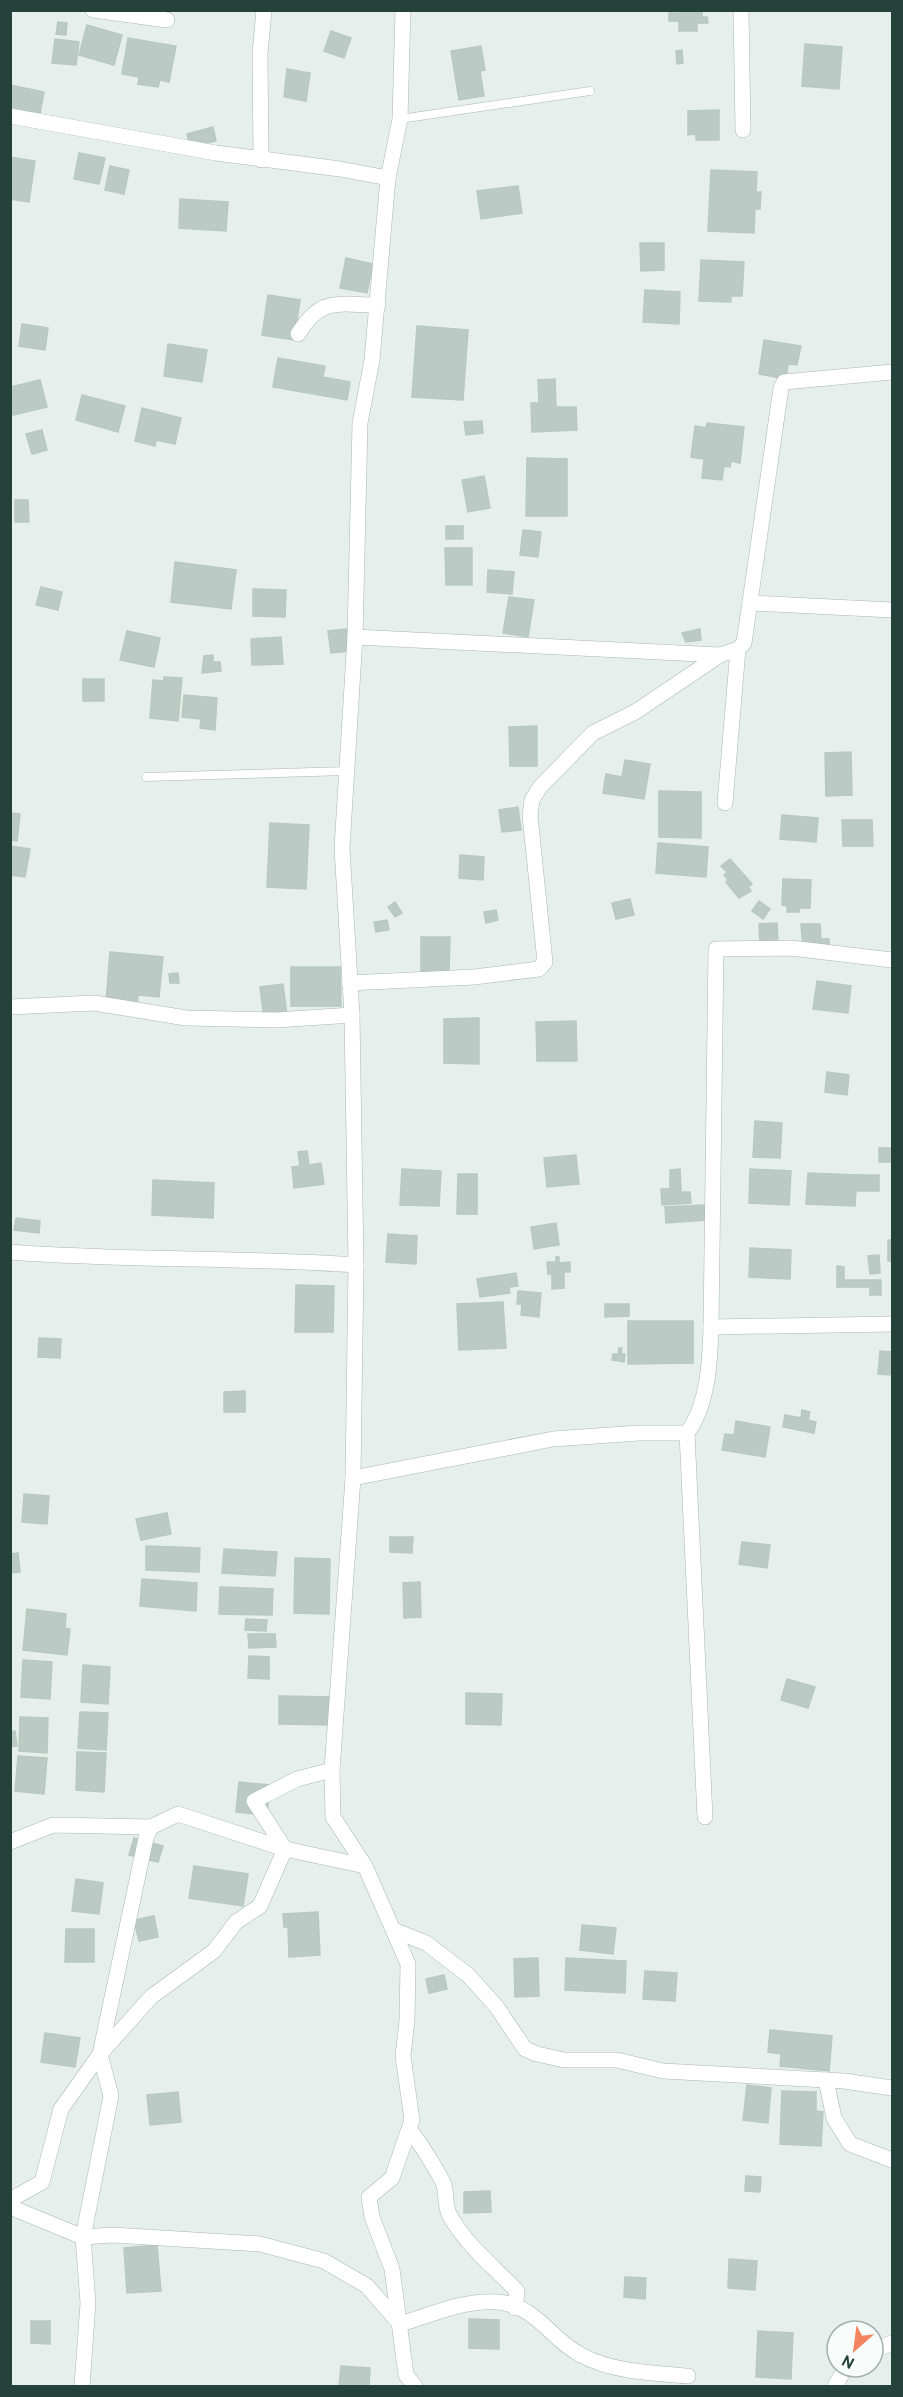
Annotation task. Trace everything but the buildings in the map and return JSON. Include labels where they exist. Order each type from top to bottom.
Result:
[{"type":"street","points":[[93,10],[167,20]]},
{"type":"street","points":[[261,160],[260,54],[264,10]]},
{"type":"street","points":[[403,10],[400,119],[388,178],[372,360],[360,423],[355,638],[342,848],[352,1015],[356,1265],[353,1478],[332,1770],[333,1817],[365,1866],[396,1930],[408,1964],[403,2056],[412,2120],[392,2178],[369,2197],[372,2217],[392,2269],[406,2374],[415,2386]]},
{"type":"street","points":[[741,10],[743,130]]},
{"type":"street","points":[[10,116],[261,160],[340,169],[388,178]]},
{"type":"street","points":[[298,333],[310,315],[320,308],[332,305],[378,305]]},
{"type":"street","points":[[349,983],[474,977],[539,969],[545,962],[546,953],[530,816],[532,800],[540,787],[593,733],[634,712],[720,655],[738,649],[744,643],[781,388],[784,382],[892,372]]},
{"type":"street","points":[[750,603],[892,610]]},
{"type":"street","points":[[355,638],[720,655]]},
{"type":"street","points":[[725,803],[738,649]]},
{"type":"street","points":[[705,1817],[687,1433],[696,1421],[701,1406],[710,1352],[717,947],[791,948],[892,960]]},
{"type":"street","points":[[10,1007],[94,1003],[186,1018],[276,1020],[352,1015]]},
{"type":"street","points":[[10,1252],[67,1257],[269,1259],[356,1265]]},
{"type":"street","points":[[711,1327],[892,1324]]},
{"type":"street","points":[[353,1478],[553,1439],[639,1433],[687,1433]]},
{"type":"street","points":[[285,1849],[254,1801],[297,1779],[332,1770]]},
{"type":"street","points":[[10,1842],[53,1826],[151,1827],[178,1814],[285,1849],[365,1866]]},
{"type":"street","points":[[82,2386],[88,2303],[83,2236],[111,2096],[100,2054],[146,1838],[151,1827]]},
{"type":"street","points":[[10,2200],[42,2182],[61,2109],[100,2054],[151,1996],[214,1951],[236,1922],[260,1906],[285,1849]]},
{"type":"street","points":[[396,1930],[426,1943],[468,1975],[496,2006],[525,2049],[537,2054],[564,2060],[617,2060],[663,2071],[826,2080],[892,2088]]},
{"type":"street","points":[[826,2080],[834,2118],[850,2144],[892,2160]]},
{"type":"street","points":[[410,2131],[440,2175],[445,2186],[444,2199],[459,2230],[473,2248],[518,2291],[515,2308]]},
{"type":"street","points":[[10,2207],[83,2236],[113,2235],[260,2244],[324,2261],[367,2286],[400,2324]]},
{"type":"street","points":[[400,2324],[465,2304],[499,2302],[534,2314],[580,2355],[642,2372],[688,2376]]},
{"type":"lane","points":[[400,119],[590,91]]},
{"type":"lane","points":[[146,777],[347,771]]}]
